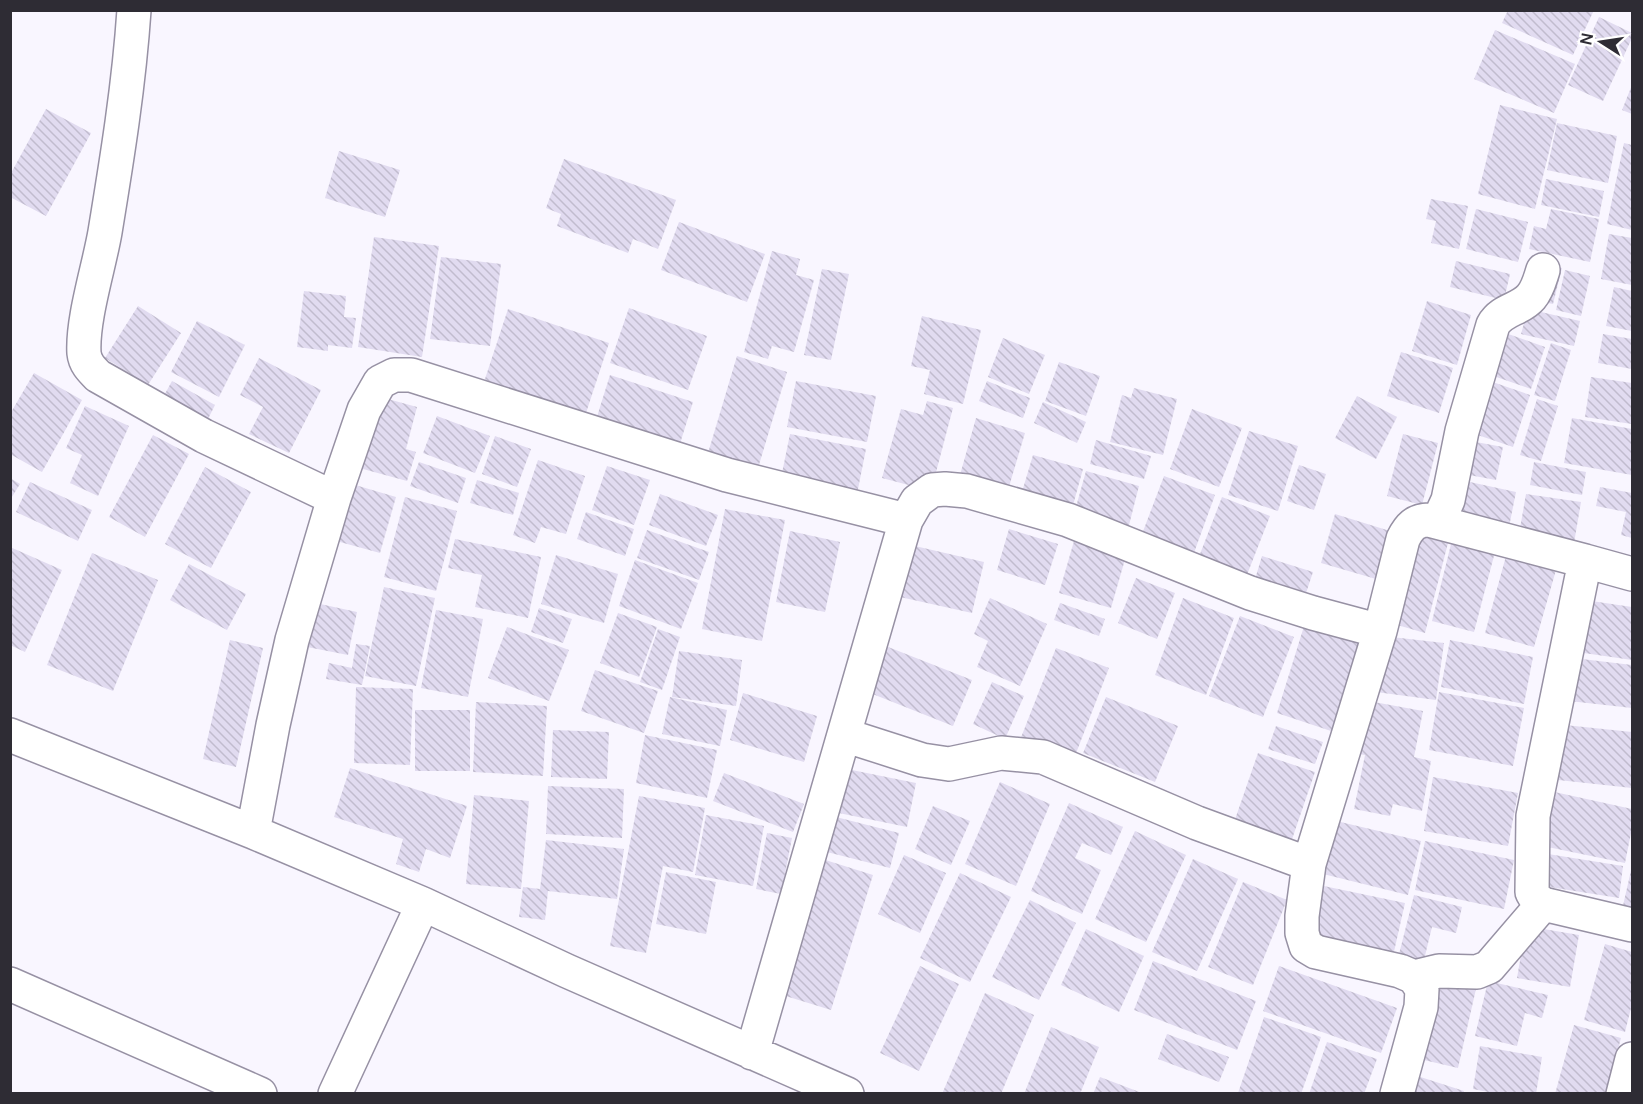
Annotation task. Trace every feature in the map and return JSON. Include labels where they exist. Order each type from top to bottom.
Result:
[{"type":"street","points":[[134,10],[125,100],[105,233],[88,315],[84,356],[89,367],[98,376],[185,425],[334,498]]},
{"type":"street","points":[[1438,522],[1449,500],[1462,431],[1493,325],[1503,313],[1531,298],[1543,270]]},
{"type":"street","points":[[253,832],[292,640],[334,498],[364,410],[380,382],[394,375],[411,375],[727,475],[906,520]]},
{"type":"street","points":[[752,1053],[906,520],[917,501],[932,490],[967,491],[1068,520],[1250,592],[1313,613],[1380,631]]},
{"type":"street","points":[[1397,1094],[1421,1007],[1422,989],[1414,977],[1400,970],[1316,952],[1306,946],[1302,933],[1302,916],[1309,864],[1409,527],[1420,520],[1438,522],[1632,573]]},
{"type":"street","points":[[1585,561],[1533,816],[1532,892],[1543,904],[1632,925]]},
{"type":"street","points":[[10,735],[253,832],[423,904],[567,971],[847,1094]]},
{"type":"street","points":[[844,735],[922,760],[949,764],[1001,753],[1043,757],[1197,823],[1309,864]]},
{"type":"street","points":[[335,1094],[423,904]]},
{"type":"street","points":[[1414,977],[1439,970],[1477,972],[1489,967],[1543,904]]},
{"type":"street","points":[[10,984],[260,1094]]},
{"type":"street","points":[[1623,1094],[1632,1059]]},
{"type":"building","points":[[1508,10],[1594,10],[1573,55],[1502,23]]},
{"type":"building","points":[[1599,17],[1632,33],[1632,38],[1603,101],[1568,85]]},
{"type":"building","points":[[1495,30],[1575,64],[1554,113],[1474,79]]},
{"type":"building","points":[[1632,85],[1632,114],[1622,110]]},
{"type":"building","points":[[1500,105],[1557,119],[1535,209],[1478,194]]},
{"type":"building","points":[[46,109],[91,133],[46,216],[10,197],[10,175]]},
{"type":"building","points":[[1557,123],[1617,136],[1608,183],[1547,170]]},
{"type":"building","points":[[1624,143],[1632,145],[1632,230],[1607,224]]},
{"type":"building","points":[[339,151],[400,170],[385,217],[325,198]]},
{"type":"building","points":[[564,159],[676,200],[658,249],[633,239],[628,253],[557,226],[561,214],[546,208]]},
{"type":"building","points":[[1546,179],[1604,191],[1599,217],[1541,205]]},
{"type":"building","points":[[1431,199],[1468,206],[1459,249],[1431,243],[1436,221],[1426,219]]},
{"type":"building","points":[[1476,209],[1528,222],[1518,262],[1466,249]]},
{"type":"building","points":[[1551,209],[1599,219],[1590,262],[1529,249],[1534,226],[1546,229]]},
{"type":"building","points":[[679,222],[765,254],[747,302],[661,270]]},
{"type":"building","points":[[1609,234],[1632,238],[1632,285],[1601,279]]},
{"type":"building","points":[[374,237],[439,246],[422,357],[358,347]]},
{"type":"building","points":[[772,251],[800,259],[796,275],[814,280],[794,352],[772,346],[768,359],[744,352]]},
{"type":"building","points":[[441,257],[501,264],[490,346],[430,339]]},
{"type":"building","points":[[1456,261],[1510,274],[1504,300],[1450,287]]},
{"type":"building","points":[[1547,264],[1562,268],[1553,304],[1538,301]]},
{"type":"building","points":[[822,269],[849,274],[831,360],[804,355]]},
{"type":"building","points":[[1565,270],[1590,276],[1581,316],[1556,310]]},
{"type":"building","points":[[1614,287],[1632,291],[1632,331],[1606,326]]},
{"type":"building","points":[[304,291],[346,296],[344,317],[356,318],[352,348],[328,345],[328,351],[297,347]]},
{"type":"building","points":[[1427,301],[1471,315],[1457,365],[1412,351]]},
{"type":"building","points":[[138,306],[181,333],[148,385],[105,358]]},
{"type":"building","points":[[629,308],[707,336],[688,390],[610,363]]},
{"type":"building","points":[[508,309],[609,343],[584,419],[483,385]]},
{"type":"building","points":[[1528,309],[1580,321],[1574,346],[1521,334]]},
{"type":"building","points":[[922,316],[981,330],[963,404],[924,394],[930,370],[911,366]]},
{"type":"building","points":[[197,321],[245,345],[219,397],[171,372]]},
{"type":"building","points":[[1497,330],[1545,347],[1531,389],[1482,372]]},
{"type":"building","points":[[1603,334],[1632,339],[1632,369],[1598,363]]},
{"type":"building","points":[[1003,338],[1045,355],[1029,394],[988,377]]},
{"type":"building","points":[[1551,343],[1571,350],[1555,401],[1534,395]]},
{"type":"building","points":[[1401,352],[1453,368],[1439,413],[1387,396]]},
{"type":"building","points":[[737,356],[787,372],[758,468],[708,453]]},
{"type":"building","points":[[259,358],[321,390],[289,453],[249,434],[263,407],[240,395]]},
{"type":"building","points":[[1059,362],[1100,376],[1086,416],[1045,401]]},
{"type":"building","points":[[34,373],[82,400],[42,472],[10,454],[10,414]]},
{"type":"building","points":[[610,375],[693,402],[678,450],[595,423]]},
{"type":"building","points":[[1591,377],[1632,383],[1632,424],[1585,417]]},
{"type":"building","points":[[1481,378],[1530,395],[1513,447],[1463,430]]},
{"type":"building","points":[[172,381],[215,405],[205,425],[161,401]]},
{"type":"building","points":[[796,381],[876,396],[867,442],[787,427]]},
{"type":"building","points":[[987,381],[1030,398],[1023,418],[979,401]]},
{"type":"building","points":[[1134,388],[1177,399],[1163,455],[1110,442],[1122,395],[1131,398]]},
{"type":"building","points":[[377,396],[417,407],[406,449],[416,452],[407,481],[352,466]]},
{"type":"building","points":[[1357,396],[1397,417],[1376,459],[1335,438]]},
{"type":"building","points":[[1537,399],[1558,406],[1541,461],[1520,455]]},
{"type":"building","points":[[927,401],[953,408],[931,491],[882,478],[901,409],[923,415]]},
{"type":"building","points":[[1043,402],[1086,422],[1077,443],[1034,423]]},
{"type":"building","points":[[85,406],[129,426],[98,496],[70,483],[82,455],[66,448]]},
{"type":"building","points":[[1192,409],[1242,428],[1219,487],[1170,469]]},
{"type":"building","points":[[437,416],[490,436],[475,473],[423,453]]},
{"type":"building","points":[[976,418],[1025,433],[1008,490],[960,475]]},
{"type":"building","points":[[1572,418],[1632,429],[1632,475],[1564,463]]},
{"type":"building","points":[[1249,431],[1298,446],[1278,511],[1228,495]]},
{"type":"building","points":[[790,434],[866,449],[857,494],[781,478]]},
{"type":"building","points":[[1403,434],[1438,443],[1422,505],[1387,496]]},
{"type":"building","points":[[153,435],[189,454],[145,537],[109,517]]},
{"type":"building","points":[[495,436],[531,449],[517,487],[482,474]]},
{"type":"building","points":[[1096,440],[1151,456],[1144,479],[1090,464]]},
{"type":"building","points":[[1465,440],[1503,447],[1496,480],[1458,473]]},
{"type":"building","points":[[1033,455],[1083,469],[1070,516],[1019,502]]},
{"type":"building","points":[[538,460],[585,476],[566,534],[541,527],[535,543],[513,535]]},
{"type":"building","points":[[419,462],[466,478],[458,503],[410,486]]},
{"type":"building","points":[[1534,462],[1586,472],[1582,495],[1530,485]]},
{"type":"building","points":[[1299,465],[1326,474],[1314,510],[1287,501]]},
{"type":"building","points":[[607,466],[650,480],[634,525],[592,510]]},
{"type":"building","points":[[205,467],[251,492],[211,568],[165,544]]},
{"type":"building","points":[[1086,471],[1139,486],[1128,529],[1074,514]]},
{"type":"building","points":[[1164,476],[1215,495],[1191,561],[1139,542]]},
{"type":"building","points":[[10,478],[20,484],[10,500]]},
{"type":"building","points":[[1456,479],[1516,492],[1508,532],[1447,519]]},
{"type":"building","points":[[477,480],[519,493],[513,515],[470,503]]},
{"type":"building","points":[[30,482],[92,510],[78,541],[16,512]]},
{"type":"building","points":[[345,482],[396,497],[380,553],[329,539]]},
{"type":"building","points":[[1600,487],[1632,493],[1632,538],[1621,535],[1626,512],[1596,506]]},
{"type":"building","points":[[660,494],[718,515],[706,546],[649,525]]},
{"type":"building","points":[[1526,494],[1581,502],[1573,549],[1518,540]]},
{"type":"building","points":[[405,497],[457,511],[436,591],[384,577]]},
{"type":"building","points":[[1222,497],[1270,516],[1243,585],[1195,567]]},
{"type":"building","points":[[725,509],[785,520],[762,641],[702,629]]},
{"type":"building","points":[[586,512],[634,529],[625,556],[577,539]]},
{"type":"building","points":[[1335,514],[1390,531],[1376,579],[1321,563]]},
{"type":"building","points":[[1009,529],[1058,544],[1045,585],[997,570]]},
{"type":"building","points":[[647,530],[709,552],[699,580],[637,558]]},
{"type":"building","points":[[790,531],[840,542],[825,612],[776,602]]},
{"type":"building","points":[[1410,532],[1448,543],[1425,633],[1387,622]]},
{"type":"building","points":[[455,539],[541,557],[528,618],[475,607],[482,575],[448,568]]},
{"type":"building","points":[[1452,540],[1495,552],[1474,632],[1432,621]]},
{"type":"building","points":[[1074,541],[1126,556],[1111,608],[1059,593]]},
{"type":"building","points":[[902,543],[984,562],[972,613],[891,595]]},
{"type":"building","points":[[10,547],[62,570],[25,652],[10,645]]},
{"type":"building","points":[[92,553],[158,580],[113,691],[47,665]]},
{"type":"building","points":[[556,555],[618,574],[604,623],[541,604]]},
{"type":"building","points":[[1262,556],[1313,572],[1302,605],[1252,589]]},
{"type":"building","points":[[1506,556],[1556,570],[1534,647],[1485,633]]},
{"type":"building","points":[[635,560],[698,583],[681,629],[619,606]]},
{"type":"building","points":[[189,564],[246,594],[227,630],[170,600]]},
{"type":"building","points":[[1136,578],[1175,593],[1157,639],[1118,623]]},
{"type":"building","points":[[384,587],[435,598],[416,686],[365,676]]},
{"type":"building","points":[[990,598],[1047,624],[1020,686],[977,667],[988,641],[974,634]]},
{"type":"building","points":[[1183,598],[1234,618],[1206,695],[1155,675]]},
{"type":"building","points":[[1578,599],[1632,607],[1632,660],[1570,651]]},
{"type":"building","points":[[311,602],[357,612],[348,655],[302,646]]},
{"type":"building","points":[[1060,603],[1105,619],[1099,636],[1054,620]]},
{"type":"building","points":[[539,608],[572,619],[563,643],[531,632]]},
{"type":"building","points":[[436,610],[483,619],[468,697],[421,688]]},
{"type":"building","points":[[618,613],[657,627],[639,677],[600,663]]},
{"type":"building","points":[[1240,616],[1294,637],[1263,717],[1209,696]]},
{"type":"building","points":[[1305,623],[1366,643],[1337,733],[1277,713]]},
{"type":"building","points":[[507,627],[569,650],[549,701],[488,678]]},
{"type":"building","points":[[658,629],[680,637],[662,690],[640,682]]},
{"type":"building","points":[[1383,636],[1444,643],[1436,700],[1376,692]]},
{"type":"building","points":[[230,640],[263,648],[236,767],[203,759]]},
{"type":"building","points":[[1450,640],[1533,657],[1524,704],[1441,687]]},
{"type":"building","points":[[878,643],[972,680],[953,726],[860,689]]},
{"type":"building","points":[[356,644],[370,646],[362,685],[326,679],[329,663],[352,668]]},
{"type":"building","points":[[1056,648],[1109,668],[1073,761],[1020,740]]},
{"type":"building","points":[[679,651],[742,660],[736,706],[672,697]]},
{"type":"building","points":[[1565,657],[1632,665],[1632,708],[1560,700]]},
{"type":"building","points":[[595,670],[658,691],[644,733],[581,711]]},
{"type":"building","points":[[992,682],[1024,696],[1005,739],[973,724]]},
{"type":"building","points":[[356,687],[413,689],[410,765],[354,763]]},
{"type":"building","points":[[1439,692],[1524,708],[1513,766],[1429,750]]},
{"type":"building","points":[[743,693],[817,716],[804,762],[730,740]]},
{"type":"building","points":[[670,697],[727,710],[720,746],[662,734]]},
{"type":"building","points":[[1106,697],[1178,726],[1155,782],[1083,753]]},
{"type":"building","points":[[1363,700],[1423,711],[1414,757],[1431,761],[1422,811],[1393,804],[1390,816],[1354,809],[1365,755],[1353,753]]},
{"type":"building","points":[[476,702],[547,706],[543,776],[473,772]]},
{"type":"building","points":[[415,710],[470,710],[470,771],[415,771]]},
{"type":"building","points":[[1555,724],[1632,732],[1632,788],[1549,779]]},
{"type":"building","points":[[1276,726],[1323,742],[1315,764],[1268,749]]},
{"type":"building","points":[[553,730],[609,732],[607,779],[551,777]]},
{"type":"building","points":[[645,735],[717,750],[707,798],[636,783]]},
{"type":"building","points":[[1258,753],[1315,772],[1288,851],[1231,831]]},
{"type":"building","points":[[837,767],[916,783],[907,827],[829,811]]},
{"type":"building","points":[[350,768],[467,806],[450,858],[426,849],[419,872],[396,864],[403,839],[334,817]]},
{"type":"building","points":[[724,773],[804,804],[793,832],[713,801]]},
{"type":"building","points":[[1433,777],[1518,793],[1508,846],[1424,831]]},
{"type":"building","points":[[1000,782],[1050,804],[1016,886],[965,864]]},
{"type":"building","points":[[548,786],[624,789],[622,838],[546,834]]},
{"type":"building","points":[[1550,791],[1632,809],[1632,828],[1625,863],[1538,845]]},
{"type":"building","points":[[474,795],[529,801],[521,889],[466,884]]},
{"type":"building","points":[[639,796],[705,808],[693,872],[663,866],[646,953],[610,946]]},
{"type":"building","points":[[1069,803],[1123,827],[1111,855],[1082,843],[1075,858],[1101,870],[1082,914],[1031,891]]},
{"type":"building","points":[[933,806],[970,821],[951,865],[915,849]]},
{"type":"building","points":[[706,815],[764,826],[753,886],[695,875]]},
{"type":"building","points":[[828,815],[899,833],[890,868],[819,850]]},
{"type":"building","points":[[1332,820],[1421,841],[1408,895],[1319,873]]},
{"type":"building","points":[[1135,831],[1186,855],[1146,942],[1095,919]]},
{"type":"building","points":[[767,833],[792,838],[781,894],[756,889]]},
{"type":"building","points":[[546,840],[624,849],[617,899],[548,891],[545,920],[519,917],[523,887],[540,889]]},
{"type":"building","points":[[1425,841],[1514,860],[1504,909],[1415,890]]},
{"type":"building","points":[[1548,854],[1623,866],[1619,898],[1543,886]]},
{"type":"building","points":[[904,855],[946,873],[920,933],[878,914]]},
{"type":"building","points":[[819,858],[873,875],[831,1010],[776,993]]},
{"type":"building","points":[[1193,859],[1238,879],[1197,971],[1152,952]]},
{"type":"building","points":[[1632,866],[1632,913],[1622,910]]},
{"type":"building","points":[[666,872],[716,882],[706,934],[656,924]]},
{"type":"building","points":[[960,873],[1011,897],[970,982],[920,958]]},
{"type":"building","points":[[1243,882],[1287,900],[1253,985],[1208,967]]},
{"type":"building","points":[[1319,885],[1405,903],[1393,956],[1309,938]]},
{"type":"building","points":[[1414,895],[1462,907],[1456,933],[1432,927],[1422,968],[1397,962]]},
{"type":"building","points":[[1030,900],[1076,923],[1039,1000],[992,977]]},
{"type":"building","points":[[1526,926],[1579,935],[1570,987],[1517,978]]},
{"type":"building","points":[[1086,929],[1144,956],[1119,1012],[1061,985]]},
{"type":"building","points":[[1605,944],[1632,952],[1632,1004],[1625,1032],[1584,1020]]},
{"type":"building","points":[[1153,961],[1256,1001],[1237,1050],[1134,1010]]},
{"type":"building","points":[[920,966],[959,984],[919,1071],[880,1053]]},
{"type":"building","points":[[1279,966],[1397,1008],[1381,1053],[1263,1011]]},
{"type":"building","points":[[1429,978],[1476,989],[1458,1068],[1411,1057]]},
{"type":"building","points":[[1488,981],[1548,995],[1542,1018],[1525,1013],[1517,1046],[1475,1036]]},
{"type":"building","points":[[985,993],[1034,1015],[1001,1094],[972,1094],[965,1091],[964,1094],[942,1094]]},
{"type":"building","points":[[1264,1017],[1321,1037],[1301,1094],[1238,1093]]},
{"type":"building","points":[[1574,1025],[1621,1038],[1606,1094],[1555,1094]]},
{"type":"building","points":[[1051,1027],[1099,1047],[1080,1094],[1024,1094]]},
{"type":"building","points":[[1167,1034],[1229,1057],[1219,1082],[1158,1059]]},
{"type":"building","points":[[1327,1042],[1377,1059],[1364,1094],[1309,1094]]},
{"type":"building","points":[[1480,1046],[1542,1057],[1536,1094],[1498,1094],[1473,1089]]},
{"type":"building","points":[[1408,1073],[1464,1091],[1463,1094],[1402,1094]]},
{"type":"building","points":[[1100,1077],[1142,1093],[1142,1094],[1093,1094]]}]
